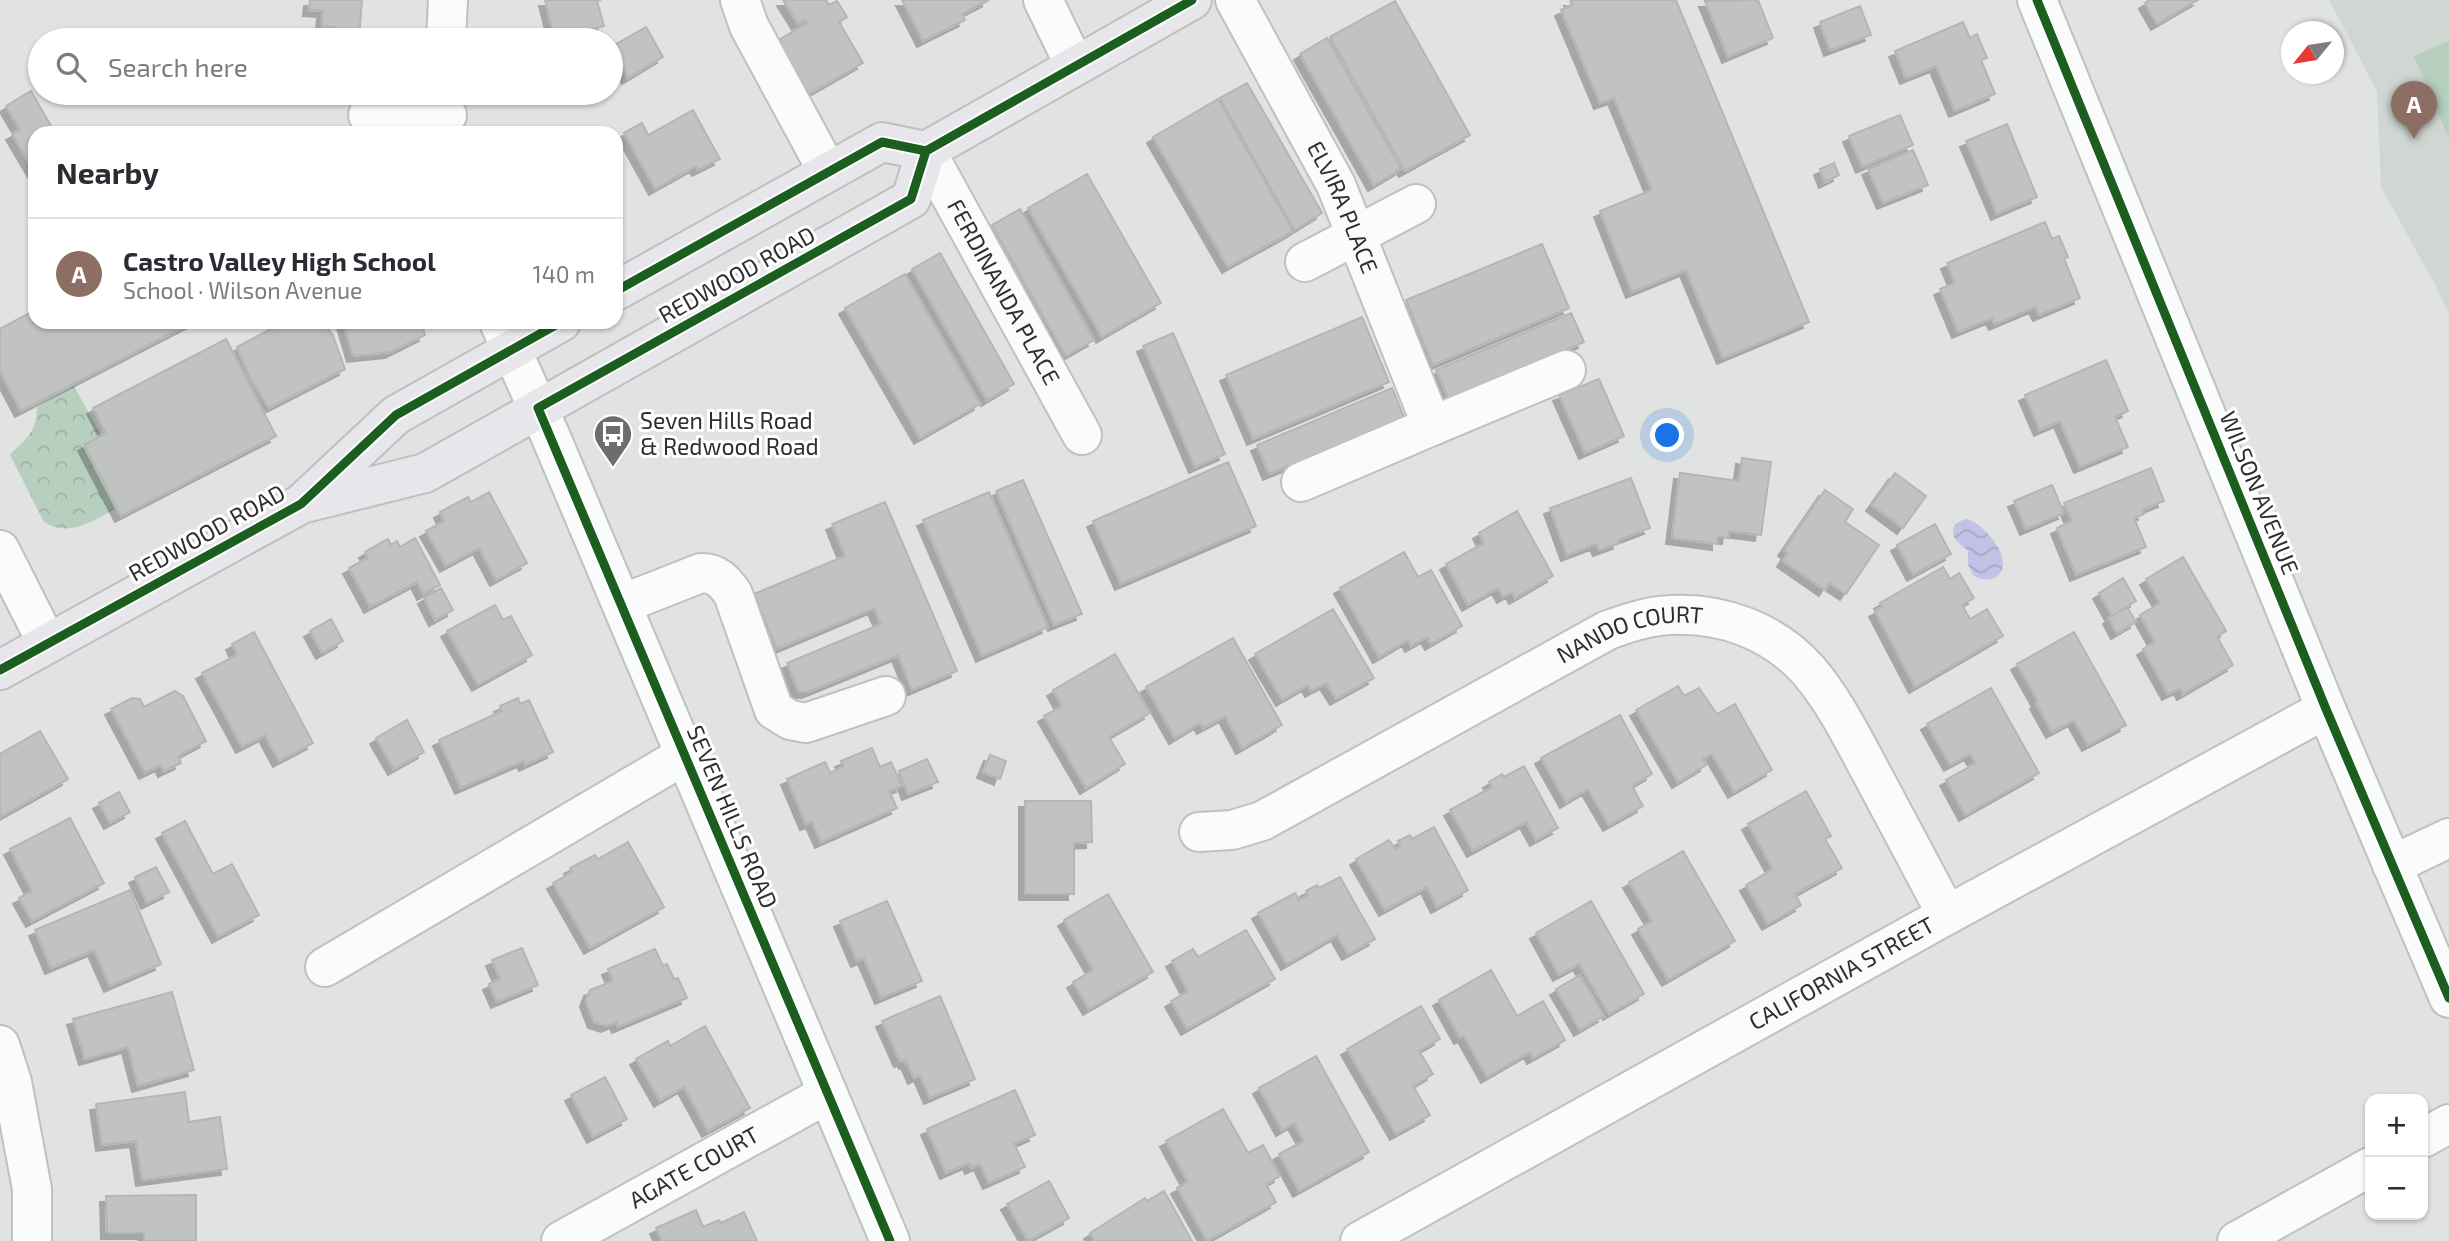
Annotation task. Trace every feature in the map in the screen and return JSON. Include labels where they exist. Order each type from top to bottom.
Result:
[{"type":"main road","points":[[926,151],[1192,0]]},
{"type":"main road","name":"REDWOOD ROAD","points":[[0,670],[301,504],[425,472],[911,199],[926,151],[882,142],[623,287]]},
{"type":"main road","name":"REDWOOD ROAD","points":[[301,504],[396,415],[505,336],[533,329]]},
{"type":"street","points":[[447,28],[448,0]]},
{"type":"street","points":[[740,0],[749,26],[828,172]]},
{"type":"street","points":[[1042,0],[1074,65]]},
{"type":"street","name":"ELVIRA PLACE","points":[[1235,0],[1336,185],[1432,426]]},
{"type":"street","name":"WILSON AVENUE","points":[[2037,0],[2326,709],[2449,998]]},
{"type":"street","points":[[368,115],[447,114]]},
{"type":"street","name":"FERDINANDA PLACE","points":[[926,151],[1082,435]]},
{"type":"street","points":[[1305,262],[1416,204]]},
{"type":"street","name":"SEVEN HILLS ROAD","points":[[505,336],[622,604],[890,1241]]},
{"type":"street","points":[[1301,482],[1566,370]]},
{"type":"street","points":[[0,550],[47,643]]},
{"type":"street","points":[[622,604],[701,573],[711,573],[724,581],[733,594],[775,710],[790,720],[806,723],[886,696]]},
{"type":"street","name":"NANDO COURT","points":[[1199,832],[1231,830],[1262,821],[1608,630],[1638,620],[1668,615],[1699,615],[1756,631],[1783,647],[1808,671],[1828,698],[1860,754],[1947,915]]},
{"type":"street","name":"CALIFORNIA STREET","points":[[1360,1241],[1947,915],[2326,709]]},
{"type":"street","points":[[325,967],[685,755]]},
{"type":"street","points":[[2392,865],[2449,838]]},
{"type":"street","points":[[0,1045],[12,1082],[16,1195],[32,1241]]},
{"type":"street","name":"AGATE COURT","points":[[561,1241],[827,1094]]},
{"type":"street","points":[[2428,1135],[2449,1124]]},
{"type":"street","points":[[2237,1241],[2365,1170]]},
{"type":"shaded area","points":[[2329,0],[2449,0],[2449,315],[2381,187],[2377,91],[2344,28],[2344,21],[2340,21]]},
{"type":"green space","points":[[2449,41],[2449,139],[2414,56]]},
{"type":"green space","points":[[74,386],[101,435],[82,446],[115,509],[80,526],[53,527],[44,522],[10,455],[33,429],[37,407]]},
{"type":"water","points":[[1965,519],[1978,524],[2000,551],[2003,565],[1996,577],[1987,580],[1973,575],[1968,565],[1968,551],[1956,540],[1953,533],[1955,524]]},
{"type":"building","points":[[310,0],[362,0],[360,28],[322,26],[323,11],[309,10]]},
{"type":"building","points":[[545,0],[601,0],[597,1],[604,26],[552,28]]},
{"type":"building","points":[[783,0],[826,0],[829,5],[837,1],[847,17],[839,22],[863,63],[809,94],[777,41],[807,23],[805,20],[798,24]]},
{"type":"building","points":[[902,0],[989,0],[962,14],[965,20],[923,41]]},
{"type":"building","points":[[1570,0],[1676,0],[1809,322],[1723,358],[1686,270],[1632,292],[1600,211],[1652,190],[1614,98],[1600,103],[1561,10],[1572,5]]},
{"type":"building","points":[[1758,0],[1773,38],[1728,57],[1705,1]]},
{"type":"building","points":[[2149,0],[2198,0],[2157,24],[2145,3]]},
{"type":"building","points":[[1395,1],[1470,135],[1405,171],[1330,37]]},
{"type":"building","points":[[1860,6],[1871,35],[1830,50],[1820,22]]},
{"type":"building","points":[[1963,22],[1970,38],[1977,34],[1987,58],[1981,60],[1995,94],[1955,111],[1936,66],[1906,78],[1895,51]]},
{"type":"building","points":[[646,27],[663,57],[628,78],[623,69],[623,40]]},
{"type":"building","points":[[1327,38],[1401,169],[1374,185],[1300,54]]},
{"type":"building","points":[[1247,83],[1322,213],[1294,230],[1220,98]]},
{"type":"building","points":[[28,93],[28,105],[39,105],[51,126],[28,126],[28,161],[12,134],[20,130],[6,106]]},
{"type":"building","points":[[1218,99],[1293,231],[1228,267],[1153,137]]},
{"type":"building","points":[[693,110],[720,159],[698,170],[696,166],[655,189],[624,133],[642,123],[648,135]]},
{"type":"building","points":[[1900,115],[1913,145],[1862,167],[1849,136]]},
{"type":"building","points":[[2007,124],[2037,197],[1997,214],[1966,141]]},
{"type":"building","points":[[1913,150],[1928,185],[1883,203],[1868,169]]},
{"type":"building","points":[[1834,163],[1839,175],[1825,182],[1820,169]]},
{"type":"building","points":[[1087,174],[1161,303],[1102,337],[1028,208]]},
{"type":"building","points":[[1020,209],[1094,340],[1066,356],[992,225]]},
{"type":"building","points":[[2045,222],[2052,239],[2059,236],[2068,257],[2064,259],[2080,298],[2039,315],[2035,307],[1995,324],[1992,318],[1958,332],[1940,289],[1955,283],[1947,263]]},
{"type":"building","points":[[1542,244],[1569,308],[1433,365],[1406,300]]},
{"type":"building","points":[[940,253],[1014,384],[987,400],[912,269]]},
{"type":"building","points":[[905,274],[980,404],[920,438],[845,308]]},
{"type":"building","points":[[1571,313],[1584,342],[1449,399],[1436,370]]},
{"type":"building","points":[[28,314],[28,329],[179,329],[21,411],[0,371],[0,329]]},
{"type":"building","points":[[1362,317],[1389,382],[1253,439],[1226,375]]},
{"type":"building","points":[[271,329],[328,329],[345,369],[269,408],[250,378],[237,347]]},
{"type":"building","points":[[345,329],[423,329],[425,335],[391,352],[353,356]]},
{"type":"building","points":[[1173,333],[1225,454],[1195,467],[1143,346]]},
{"type":"building","points":[[226,339],[276,436],[121,516],[84,445],[106,433],[93,408]]},
{"type":"building","points":[[2106,360],[2128,411],[2115,417],[2128,447],[2080,467],[2060,421],[2040,430],[2025,395]]},
{"type":"building","points":[[1599,379],[1624,436],[1585,453],[1559,395]]},
{"type":"building","points":[[1392,388],[1404,417],[1269,474],[1257,445]]},
{"type":"building","points":[[1742,458],[1771,462],[1761,535],[1729,531],[1728,538],[1718,536],[1718,544],[1672,538],[1680,473],[1739,481]]},
{"type":"building","points":[[1228,462],[1256,526],[1121,584],[1093,521]]},
{"type":"building","points":[[2151,468],[2164,501],[2142,510],[2144,514],[2134,518],[2146,547],[2076,575],[2057,528],[2072,521],[2064,503]]},
{"type":"building","points":[[1895,473],[1926,496],[1903,528],[1872,505]]},
{"type":"building","points":[[1631,478],[1650,528],[1599,550],[1596,544],[1567,555],[1550,508]]},
{"type":"building","points":[[1023,480],[1082,614],[1054,625],[996,491]]},
{"type":"building","points":[[2052,485],[2064,513],[2026,529],[2014,501]]},
{"type":"building","points":[[1825,490],[1853,509],[1845,522],[1879,545],[1846,594],[1829,583],[1825,590],[1783,561],[1788,553],[1784,550]]},
{"type":"building","points":[[489,492],[527,563],[496,580],[479,548],[446,566],[426,531],[444,521],[440,512],[468,497],[471,502]]},
{"type":"building","points":[[989,492],[1048,627],[982,656],[923,520]]},
{"type":"building","points":[[885,502],[957,671],[912,690],[898,655],[808,692],[799,692],[787,663],[881,624],[874,608],[777,649],[754,594],[845,556],[832,524]]},
{"type":"building","points":[[1517,511],[1553,576],[1515,598],[1512,592],[1503,597],[1498,588],[1468,605],[1446,564],[1484,543],[1479,533]]},
{"type":"building","points":[[1935,524],[1951,554],[1913,575],[1897,545]]},
{"type":"building","points":[[415,538],[440,585],[423,594],[417,582],[370,607],[349,568],[368,558],[365,552],[388,539],[391,545],[397,541],[400,547]]},
{"type":"building","points":[[1404,552],[1418,577],[1431,570],[1462,626],[1431,644],[1427,637],[1411,646],[1408,640],[1379,657],[1340,588]]},
{"type":"building","points":[[2183,557],[2226,631],[2217,637],[2233,665],[2183,694],[2180,688],[2168,694],[2143,649],[2155,642],[2140,615],[2160,603],[2146,579]]},
{"type":"building","points":[[1943,567],[1950,579],[1959,573],[1974,598],[1962,605],[1970,619],[1987,609],[2003,636],[1915,687],[1875,611],[1882,607],[1880,603]]},
{"type":"building","points":[[2123,578],[2136,601],[2112,616],[2099,593]]},
{"type":"building","points":[[441,588],[453,610],[435,620],[424,598]]},
{"type":"building","points":[[495,605],[503,620],[511,616],[532,655],[478,685],[447,631]]},
{"type":"building","points":[[2127,607],[2136,622],[2117,633],[2109,618]]},
{"type":"building","points":[[1333,609],[1374,678],[1336,699],[1326,683],[1311,691],[1308,685],[1282,700],[1255,654]]},
{"type":"building","points":[[331,619],[343,641],[322,653],[310,631]]},
{"type":"building","points":[[254,632],[313,743],[279,761],[265,735],[242,747],[202,673],[237,655],[232,644]]},
{"type":"building","points":[[2074,632],[2126,725],[2088,745],[2074,720],[2052,732],[2017,664]]},
{"type":"building","points":[[1233,638],[1282,725],[1242,748],[1225,716],[1203,728],[1200,723],[1175,738],[1146,687]]},
{"type":"building","points":[[1115,654],[1150,713],[1109,737],[1125,764],[1086,788],[1044,716],[1062,706],[1053,690]]},
{"type":"building","points":[[1678,686],[1684,696],[1699,688],[1717,714],[1735,704],[1772,770],[1734,792],[1712,754],[1703,759],[1706,765],[1678,782],[1636,710]]},
{"type":"building","points":[[1991,688],[2039,773],[1965,815],[1946,780],[1976,763],[1970,754],[1950,765],[1927,724]]},
{"type":"building","points":[[175,691],[183,696],[206,741],[178,756],[181,763],[164,771],[161,765],[145,773],[111,709],[132,698],[140,699],[144,707]]},
{"type":"building","points":[[518,698],[520,704],[529,700],[553,752],[525,765],[523,761],[461,788],[439,740],[502,711],[500,706]]},
{"type":"building","points":[[1620,715],[1652,774],[1632,786],[1643,806],[1609,825],[1588,789],[1566,802],[1541,758]]},
{"type":"building","points":[[407,720],[424,752],[394,769],[376,738]]},
{"type":"building","points":[[40,731],[68,779],[0,817],[0,754]]},
{"type":"building","points":[[872,748],[880,767],[891,762],[902,786],[889,791],[897,808],[821,842],[812,822],[806,824],[787,779],[825,762],[830,773],[843,767],[841,761]]},
{"type":"building","points":[[990,755],[1006,761],[1000,779],[983,772]]},
{"type":"building","points":[[927,759],[938,782],[908,794],[899,771]]},
{"type":"building","points":[[1524,766],[1558,828],[1536,840],[1526,822],[1473,851],[1450,810],[1492,787],[1489,782],[1502,774],[1504,777]]},
{"type":"building","points":[[1806,791],[1831,836],[1825,839],[1842,868],[1795,894],[1801,905],[1768,924],[1746,885],[1773,869],[1748,824]]},
{"type":"building","points":[[119,792],[130,812],[110,823],[99,803]]},
{"type":"building","points":[[1025,801],[1091,801],[1092,842],[1074,843],[1074,894],[1025,894]]},
{"type":"building","points":[[70,818],[104,883],[32,921],[19,898],[32,891],[10,849]]},
{"type":"building","points":[[185,821],[213,874],[232,864],[259,915],[218,937],[162,833]]},
{"type":"building","points":[[1434,827],[1468,890],[1437,907],[1427,887],[1385,910],[1356,859],[1389,840],[1395,849],[1401,846],[1398,841],[1410,835],[1412,839]]},
{"type":"building","points":[[628,842],[664,907],[590,948],[553,883],[572,872],[570,868],[595,855],[598,859]]},
{"type":"building","points":[[1683,851],[1735,941],[1668,980],[1638,929],[1652,921],[1629,882]]},
{"type":"building","points":[[156,867],[169,892],[147,903],[135,877]]},
{"type":"building","points":[[1340,877],[1375,939],[1348,954],[1337,935],[1287,964],[1258,913],[1295,893],[1299,900],[1308,895],[1306,891],[1317,885],[1319,888]]},
{"type":"building","points":[[130,890],[161,964],[110,986],[94,950],[51,968],[35,930]]},
{"type":"building","points":[[1108,894],[1153,972],[1089,1009],[1073,982],[1093,970],[1064,920]]},
{"type":"building","points":[[887,901],[922,981],[881,998],[864,958],[857,961],[840,921]]},
{"type":"building","points":[[1591,901],[1644,994],[1609,1014],[1579,964],[1559,975],[1536,933]]},
{"type":"building","points":[[1246,930],[1275,979],[1187,1029],[1171,1001],[1188,991],[1172,961],[1193,949],[1198,957]]},
{"type":"building","points":[[522,948],[538,985],[497,1002],[489,984],[500,979],[492,960]]},
{"type":"building","points":[[655,949],[663,966],[667,964],[674,979],[678,978],[687,998],[618,1027],[616,1022],[607,1026],[594,1022],[586,1001],[590,990],[613,981],[608,969]]},
{"type":"building","points":[[1491,970],[1517,1016],[1543,1001],[1565,1040],[1533,1058],[1530,1052],[1487,1077],[1464,1036],[1460,1038],[1439,1000]]},
{"type":"building","points":[[1580,975],[1604,1016],[1580,1030],[1556,989]]},
{"type":"building","points":[[172,992],[194,1070],[138,1086],[128,1047],[85,1059],[73,1019]]},
{"type":"building","points":[[940,996],[975,1079],[930,1098],[920,1075],[914,1078],[907,1062],[900,1061],[882,1021]]},
{"type":"building","points":[[1421,1006],[1440,1039],[1419,1051],[1433,1074],[1413,1086],[1430,1115],[1396,1134],[1347,1049]]},
{"type":"building","points":[[705,1026],[750,1108],[708,1131],[684,1087],[660,1101],[636,1059],[668,1041],[670,1046]]},
{"type":"building","points":[[1316,1056],[1369,1152],[1299,1191],[1279,1154],[1304,1141],[1294,1123],[1282,1130],[1259,1088]]},
{"type":"building","points":[[605,1077],[627,1119],[593,1137],[571,1095]]},
{"type":"building","points":[[1015,1090],[1035,1135],[1014,1144],[1025,1167],[989,1183],[980,1164],[971,1168],[969,1163],[946,1173],[927,1129]]},
{"type":"building","points":[[185,1092],[189,1122],[220,1117],[227,1169],[142,1180],[136,1141],[102,1145],[96,1104]]},
{"type":"building","points":[[1223,1109],[1248,1153],[1263,1145],[1280,1176],[1266,1184],[1276,1202],[1207,1241],[1177,1188],[1188,1182],[1166,1141]]},
{"type":"building","points":[[1049,1181],[1069,1218],[1028,1241],[1007,1204]]},
{"type":"building","points":[[1164,1191],[1192,1241],[1094,1241],[1090,1233],[1145,1198],[1147,1201]]},
{"type":"building","points":[[196,1195],[196,1241],[144,1241],[144,1233],[107,1233],[106,1196]]},
{"type":"building","points":[[696,1210],[703,1227],[719,1220],[721,1223],[744,1212],[757,1241],[662,1241],[656,1228]]},
{"type":"cycle path","points":[[623,287],[882,142],[926,151],[1192,0]]},
{"type":"cycle path","points":[[2037,0],[2326,709],[2449,998]]},
{"type":"cycle path","points":[[890,1241],[538,408],[911,199],[926,151]]},
{"type":"cycle path","points":[[0,670],[301,504],[396,415],[549,329]]},
{"type":"place","name":"Castro Valley High School","points":[[2414,139]]},
{"type":"place","name":"Seven Hills Road & Redwood Road","points":[[613,468]]}]
